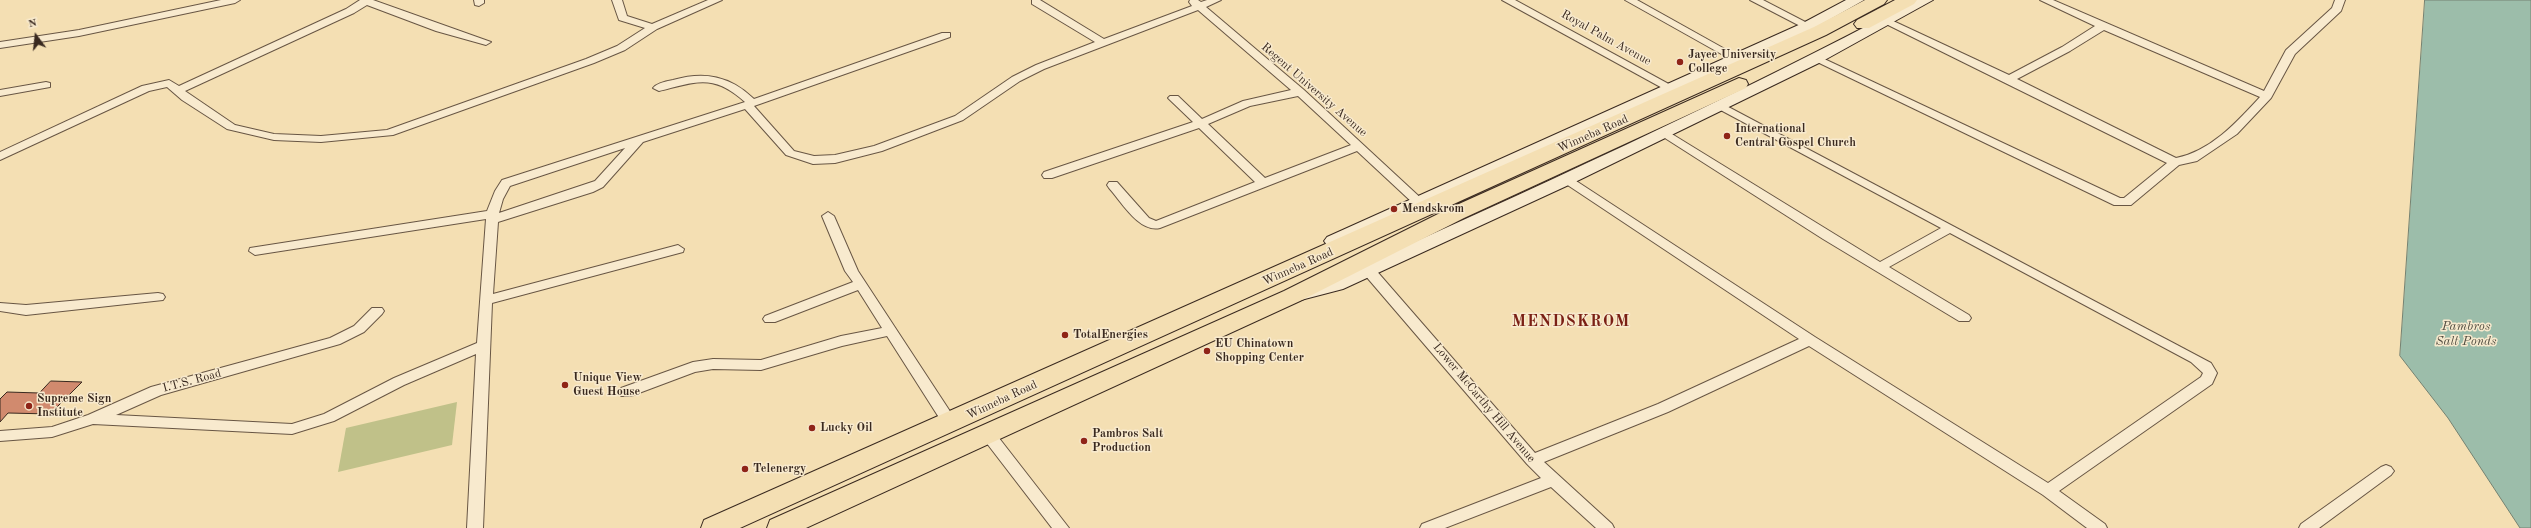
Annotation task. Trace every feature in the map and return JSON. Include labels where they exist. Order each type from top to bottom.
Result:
[{"type":"highway","name":"Winneba Road","points":[[714,528],[1267,282],[1820,31],[1878,0]]},
{"type":"highway","name":"Winneba Road","points":[[788,524],[1292,296],[1457,213],[1759,75],[1908,0]]},
{"type":"highway","points":[[773,501],[777,516],[788,521],[788,524]]},
{"type":"street","points":[[0,45],[87,32],[235,0]]},
{"type":"street","points":[[617,0],[623,18],[653,27]]},
{"type":"street","points":[[0,156],[146,88],[169,83],[179,90],[186,98],[231,127],[250,133],[321,140],[389,133],[590,61],[621,48],[653,27],[717,0]]},
{"type":"street","points":[[659,88],[686,79],[709,77],[729,84],[750,104],[790,153],[813,160],[835,159],[878,149],[959,118],[1016,78],[1040,67],[1103,43],[1194,3],[1216,0]]},
{"type":"street","name":"Royal Palm Avenue","points":[[1508,0],[1670,88]]},
{"type":"street","points":[[1630,0],[1736,58]]},
{"type":"street","points":[[1755,0],[1808,26]]},
{"type":"street","points":[[1267,282],[1305,255],[1418,201],[1808,26],[1857,0]]},
{"type":"street","points":[[1292,296],[1326,289],[1369,271],[1567,179],[1816,59],[1926,0]]},
{"type":"street","points":[[2045,0],[2205,71],[2267,96]]},
{"type":"street","points":[[1816,59],[2118,202],[2127,202],[2175,162],[2193,158],[2215,146],[2233,132],[2267,96],[2290,52],[2337,9],[2340,0]]},
{"type":"street","points":[[179,90],[350,11],[367,1],[440,29],[486,42]]},
{"type":"street","points":[[1036,2],[1103,43]]},
{"type":"street","name":"Regent University Avenue","points":[[1194,3],[1300,92],[1418,201]]},
{"type":"street","points":[[1887,22],[2010,79],[2175,162]]},
{"type":"street","points":[[2010,79],[2066,49],[2103,26]]},
{"type":"street","points":[[475,528],[483,346],[493,216],[501,190],[506,183],[750,104],[946,35]]},
{"type":"street","points":[[0,93],[46,85]]},
{"type":"street","points":[[1048,175],[1202,124],[1247,103],[1300,92]]},
{"type":"street","points":[[1174,98],[1262,182]]},
{"type":"street","points":[[1720,105],[1949,229],[2196,358],[2206,366],[2210,373],[2207,380],[2048,491]]},
{"type":"street","points":[[1663,133],[1964,318]]},
{"type":"street","points":[[255,250],[493,216],[599,184],[639,140]]},
{"type":"street","points":[[1113,185],[1145,221],[1152,225],[1359,146]]},
{"type":"street","points":[[1567,179],[1810,340],[2048,491],[2098,528]]},
{"type":"street","points":[[828,216],[849,266],[950,423]]},
{"type":"street","points":[[1880,267],[1949,229]]},
{"type":"street","points":[[486,300],[678,249]]},
{"type":"street","name":"Lower McCarthy Hill Avenue","points":[[1369,271],[1532,460],[1606,528]]},
{"type":"street","points":[[770,319],[861,284]]},
{"type":"street","points":[[0,307],[32,309],[158,297]]},
{"type":"street","name":"I.T.S. Road","points":[[0,436],[52,432],[93,419],[156,391],[336,341],[359,329],[377,311]]},
{"type":"street","points":[[626,392],[693,367],[712,364],[761,365],[841,341],[890,331]]},
{"type":"street","points":[[1532,460],[1664,408],[1810,340]]},
{"type":"street","points":[[93,419],[292,429],[306,427],[322,422],[402,380],[483,346]]},
{"type":"street","points":[[987,433],[1061,528]]},
{"type":"street","points":[[2307,528],[2386,471]]},
{"type":"street","points":[[1428,528],[1552,480]]},
{"type":"green space","points":[[457,402],[452,445],[338,472],[346,428]]},
{"type":"water","name":"Pambros Salt Ponds","points":[[2425,0],[2531,0],[2531,528],[2520,528],[2448,418],[2400,356]]},
{"type":"building","name":"Supreme Sign Institute","points":[[51,381],[82,382],[50,414],[8,413],[0,422],[0,399],[7,392],[39,393]]},
{"type":"place","name":"Jayee University College","points":[[1680,62]]},
{"type":"place","name":"International Central Gospel Church","points":[[1727,136]]},
{"type":"place","name":"Mendskrom","points":[[1394,209]]},
{"type":"place","name":"TotalEnergies","points":[[1065,335]]},
{"type":"place","name":"EU Chinatown Shopping Center","points":[[1207,351]]},
{"type":"place","name":"Unique View Guest House","points":[[565,385]]},
{"type":"place","name":"Supreme Sign Institute","points":[[29,406]]},
{"type":"place","name":"Lucky Oil","points":[[812,428]]},
{"type":"place","name":"Pambros Salt Production","points":[[1084,441]]},
{"type":"place","name":"Telenergy","points":[[745,469]]},
{"type":"district","name":"MENDSKROM","points":[[1571,322]]}]
